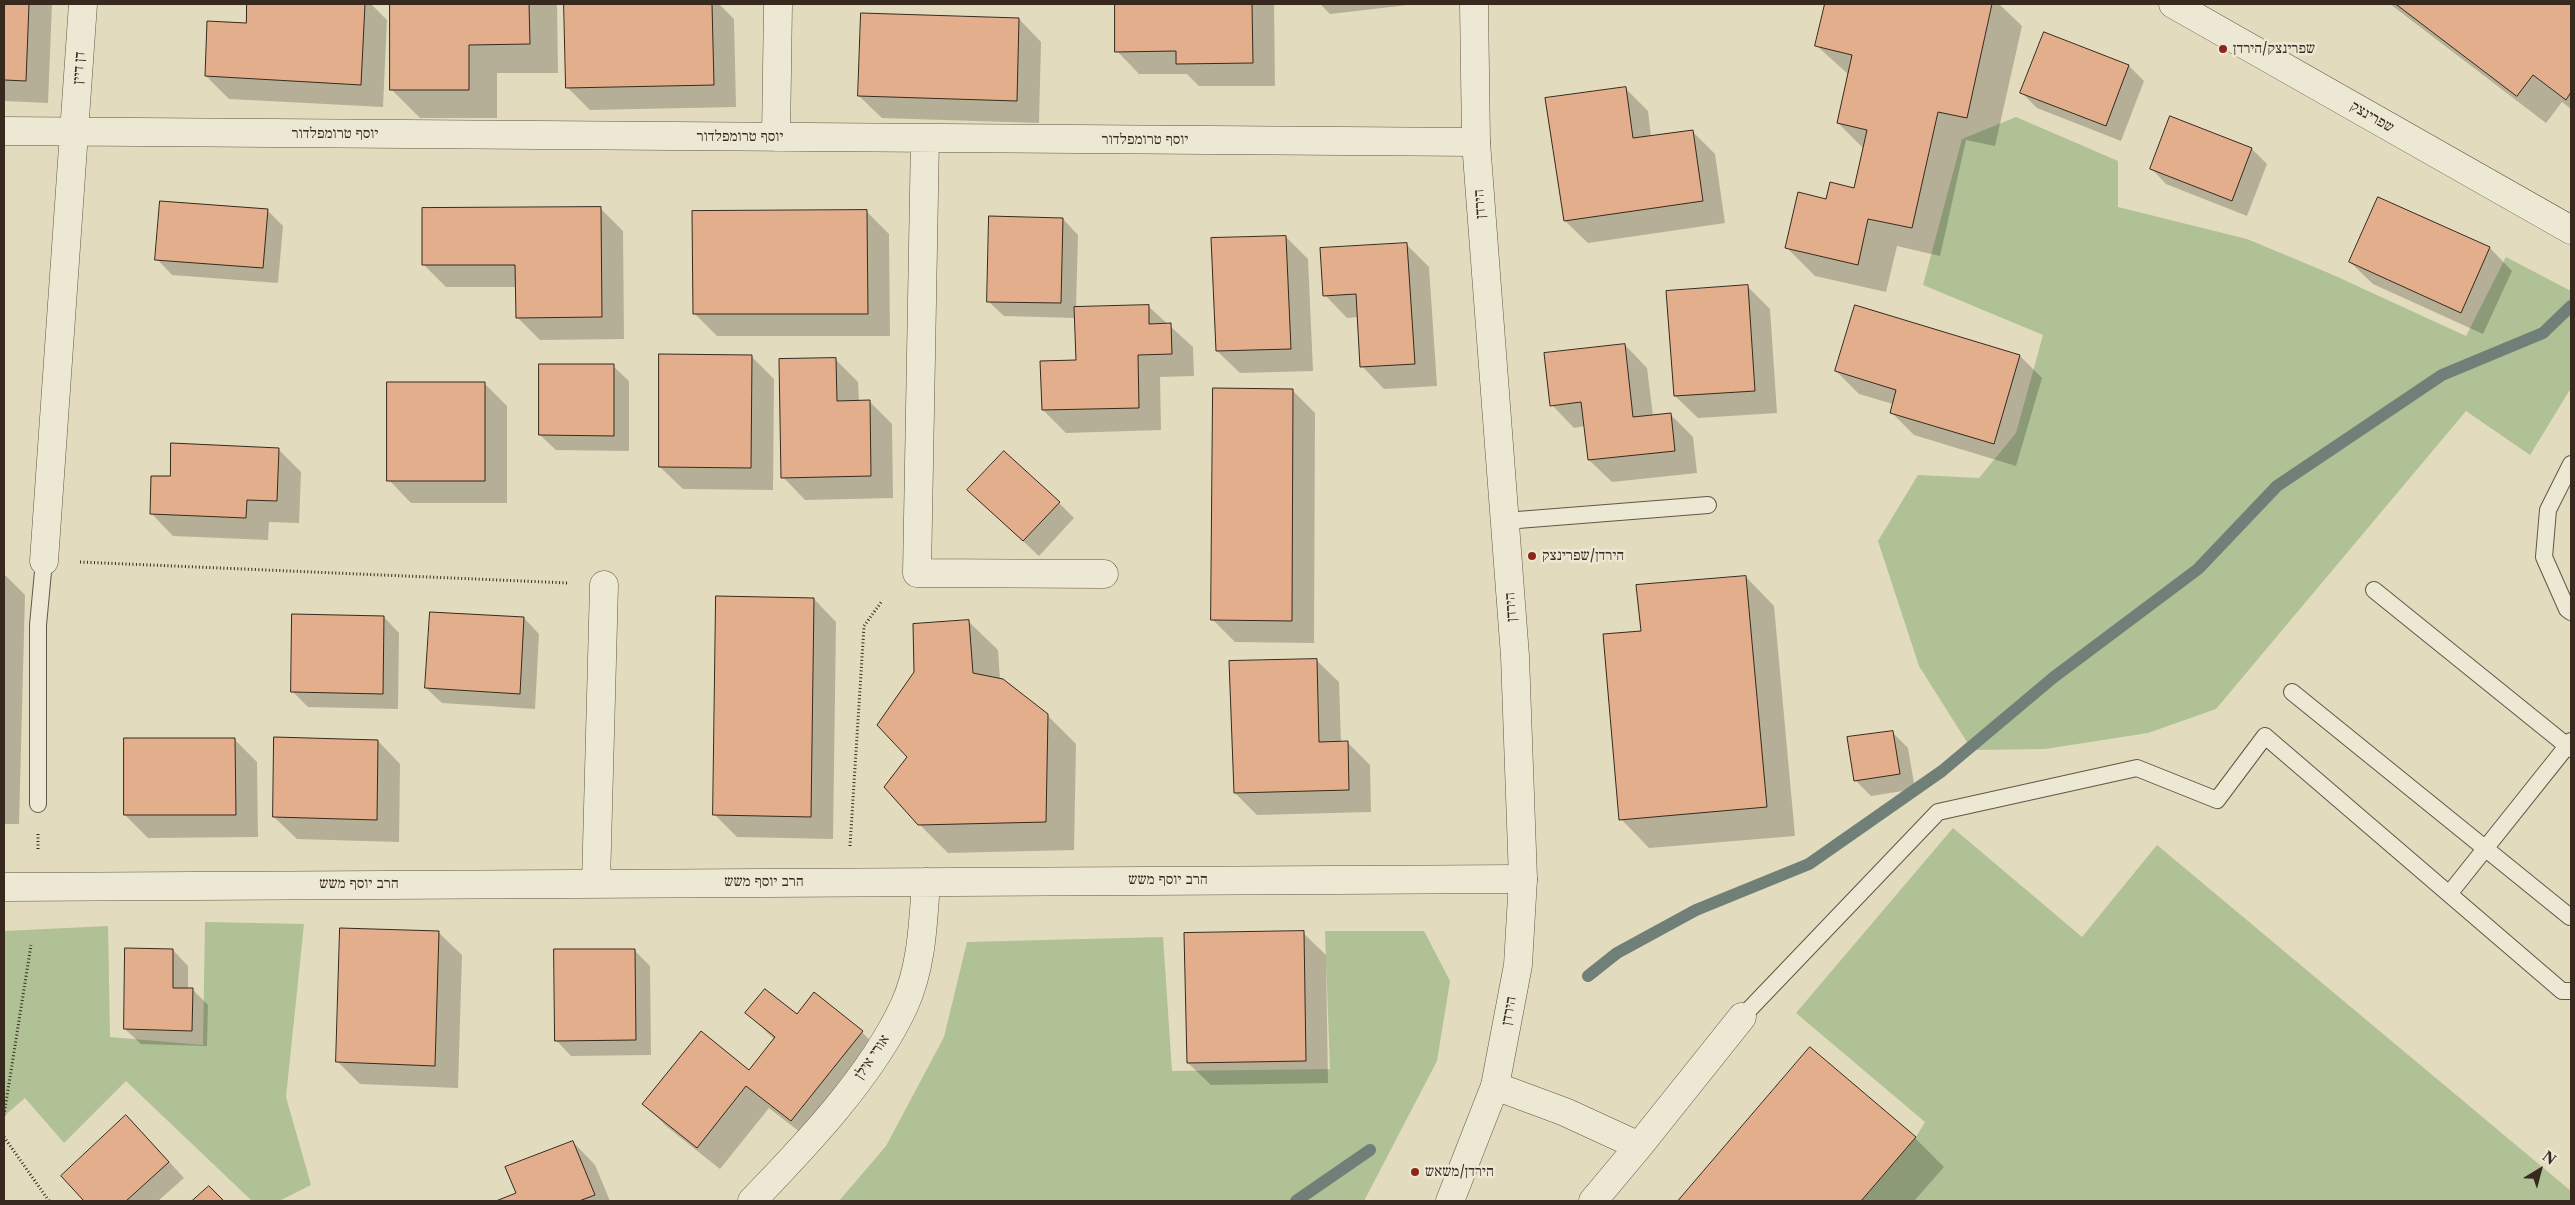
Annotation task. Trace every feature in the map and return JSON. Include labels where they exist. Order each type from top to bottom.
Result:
[{"type":"street","name":"דן דיין","points":[[44,560],[83,4]]},
{"type":"street","points":[[776,137],[778,4]]},
{"type":"street","name":"הירדן","points":[[1450,1201],[1495,1086],[1518,965],[1523,879],[1515,656],[1476,142],[1474,4]]},
{"type":"street","name":"שפרינצק","points":[[2173,4],[2571,230]]},
{"type":"street","name":"יוסף טרומפלדור","points":[[4,131],[1476,142]]},
{"type":"street","points":[[925,138],[917,573],[1104,574]]},
{"type":"street","points":[[596,883],[604,585]]},
{"type":"street","name":"הרב יוסף משש","points":[[4,887],[1523,879]]},
{"type":"street","name":"אורי אילן","points":[[752,1201],[804,1147],[874,1058],[905,1005],[922,945],[926,882]]},
{"type":"street","points":[[1593,1201],[1742,1018]]},
{"type":"street","points":[[1495,1086],[1565,1112],[1639,1146]]},
{"type":"lane","points":[[2571,464],[2548,510],[2544,557],[2567,609],[2571,612]]},
{"type":"lane","points":[[1505,521],[1708,505]]},
{"type":"lane","points":[[38,804],[38,625],[44,560]]},
{"type":"lane","points":[[2374,590],[2570,746],[2449,894]]},
{"type":"lane","points":[[2292,692],[2570,917]]},
{"type":"lane","points":[[1742,1018],[1938,812],[2137,768],[2217,800],[2265,736],[2562,991],[2571,990]]},
{"type":"path","points":[[44,560],[604,585]]},
{"type":"path","points":[[850,855],[864,626],[882,601]]},
{"type":"path","points":[[4,1115],[31,945]]},
{"type":"path","points":[[4,1137],[49,1201]]},
{"type":"green space","points":[[2016,117],[2118,161],[2118,207],[2247,239],[2331,274],[2466,336],[2506,257],[2571,291],[2571,388],[2530,455],[2466,411],[2216,709],[2148,733],[2045,749],[1972,750],[1919,666],[1878,541],[1918,475],[1979,478],[2016,433],[2043,335],[1923,285],[1962,139]]},
{"type":"green space","points":[[1953,828],[2082,937],[2157,845],[2571,1191],[2571,1201],[1861,1201],[1916,1137],[1925,1122],[1796,1013]]},
{"type":"green space","points":[[205,922],[304,924],[286,1097],[311,1185],[279,1201],[252,1201],[126,1081],[64,1143],[25,1098],[4,1116],[4,931],[108,926],[110,1037],[203,1045]]},
{"type":"green space","points":[[1325,931],[1424,931],[1450,981],[1437,1061],[1364,1201],[839,1201],[886,1146],[944,1037],[967,942],[1163,937],[1172,1071],[1330,1069]]},
{"type":"building","points":[[4,4],[29,4],[26,81],[4,80]]},
{"type":"building","points":[[247,4],[365,4],[361,85],[205,76],[207,21],[246,23]]},
{"type":"building","points":[[390,4],[529,4],[530,44],[469,45],[469,90],[390,90]]},
{"type":"building","points":[[564,4],[712,4],[714,85],[566,88]]},
{"type":"building","points":[[1115,4],[1252,4],[1253,63],[1176,64],[1176,51],[1115,52]]},
{"type":"building","points":[[1825,4],[1992,4],[1967,118],[1938,112],[1912,228],[1868,219],[1858,265],[1785,248],[1798,192],[1826,199],[1830,182],[1854,188],[1867,130],[1837,123],[1852,55],[1815,46]]},
{"type":"building","points":[[2396,4],[2571,4],[2571,92],[2566,100],[2533,75],[2517,96]]},
{"type":"building","points":[[861,13],[1019,18],[1017,101],[858,96]]},
{"type":"building","points":[[2044,32],[2129,65],[2106,126],[2020,93]]},
{"type":"building","points":[[1626,87],[1633,138],[1693,130],[1703,201],[1564,221],[1545,98]]},
{"type":"building","points":[[2170,116],[2252,148],[2232,201],[2150,169]]},
{"type":"building","points":[[2378,197],[2490,247],[2461,313],[2349,262]]},
{"type":"building","points":[[160,201],[268,209],[263,268],[155,260]]},
{"type":"building","points":[[601,207],[602,317],[516,318],[515,265],[422,265],[422,208]]},
{"type":"building","points":[[867,210],[868,314],[693,314],[692,211]]},
{"type":"building","points":[[989,216],[1063,218],[1061,303],[987,302]]},
{"type":"building","points":[[1286,236],[1291,349],[1216,351],[1211,238]]},
{"type":"building","points":[[1407,243],[1415,364],[1360,367],[1356,294],[1323,296],[1320,248]]},
{"type":"building","points":[[1748,285],[1755,391],[1674,396],[1666,291]]},
{"type":"building","points":[[1149,305],[1149,324],[1171,323],[1172,354],[1138,355],[1139,408],[1042,410],[1040,361],[1076,360],[1074,307]]},
{"type":"building","points":[[1855,305],[2020,355],[1994,444],[1890,413],[1896,390],[1835,371]]},
{"type":"building","points":[[1625,344],[1633,417],[1671,413],[1675,451],[1588,460],[1581,402],[1550,406],[1544,353]]},
{"type":"building","points":[[659,354],[752,355],[751,468],[659,467]]},
{"type":"building","points":[[836,358],[837,401],[870,400],[871,476],[781,478],[779,359]]},
{"type":"building","points":[[539,364],[614,364],[614,436],[539,435]]},
{"type":"building","points":[[387,382],[485,382],[485,481],[387,481]]},
{"type":"building","points":[[1213,388],[1293,389],[1292,621],[1211,620]]},
{"type":"building","points":[[171,443],[279,448],[277,501],[247,500],[246,518],[150,514],[151,476],[170,476]]},
{"type":"building","points":[[1004,451],[1060,502],[1023,541],[967,490]]},
{"type":"building","points":[[1746,576],[1767,807],[1619,820],[1603,634],[1641,631],[1636,585]]},
{"type":"building","points":[[716,596],[814,598],[811,817],[713,815]]},
{"type":"building","points":[[430,612],[524,617],[520,694],[425,688]]},
{"type":"building","points":[[292,614],[384,616],[383,694],[291,692]]},
{"type":"building","points":[[969,620],[973,673],[1003,679],[1048,714],[1046,822],[918,825],[884,787],[907,757],[877,725],[914,672],[913,624]]},
{"type":"building","points":[[1317,659],[1319,742],[1348,741],[1349,790],[1234,793],[1229,661]]},
{"type":"building","points":[[1893,731],[1900,774],[1854,781],[1847,737]]},
{"type":"building","points":[[274,737],[378,740],[377,820],[273,817]]},
{"type":"building","points":[[124,738],[235,738],[236,815],[124,815]]},
{"type":"building","points":[[340,928],[439,931],[435,1066],[336,1062]]},
{"type":"building","points":[[1304,931],[1306,1061],[1187,1063],[1184,933]]},
{"type":"building","points":[[125,948],[173,949],[173,988],[193,988],[192,1031],[124,1029]]},
{"type":"building","points":[[554,949],[635,949],[636,1040],[555,1041]]},
{"type":"building","points":[[765,989],[797,1014],[814,992],[863,1031],[791,1121],[746,1086],[697,1148],[642,1104],[701,1031],[749,1070],[775,1037],[745,1013]]},
{"type":"building","points":[[1810,1047],[1916,1137],[1861,1201],[1678,1201]]},
{"type":"building","points":[[126,1115],[169,1162],[126,1201],[84,1201],[61,1176]]},
{"type":"building","points":[[573,1141],[595,1195],[579,1201],[496,1201],[516,1193],[505,1167]]},
{"type":"building","points":[[209,1186],[224,1201],[192,1201]]},
{"type":"waterway","points":[[1588,976],[1617,953],[1696,910],[1809,864],[1942,771],[2054,677],[2198,569],[2277,486],[2442,375],[2543,333],[2571,306]]},
{"type":"waterway","points":[[1296,1201],[1370,1150]]},
{"type":"place","name":"שפרינצק/הירדן","points":[[2223,49]]},
{"type":"place","name":"הירדן/שפרינצק","points":[[1532,556]]},
{"type":"place","name":"הירדן/משאש","points":[[1415,1172]]}]
